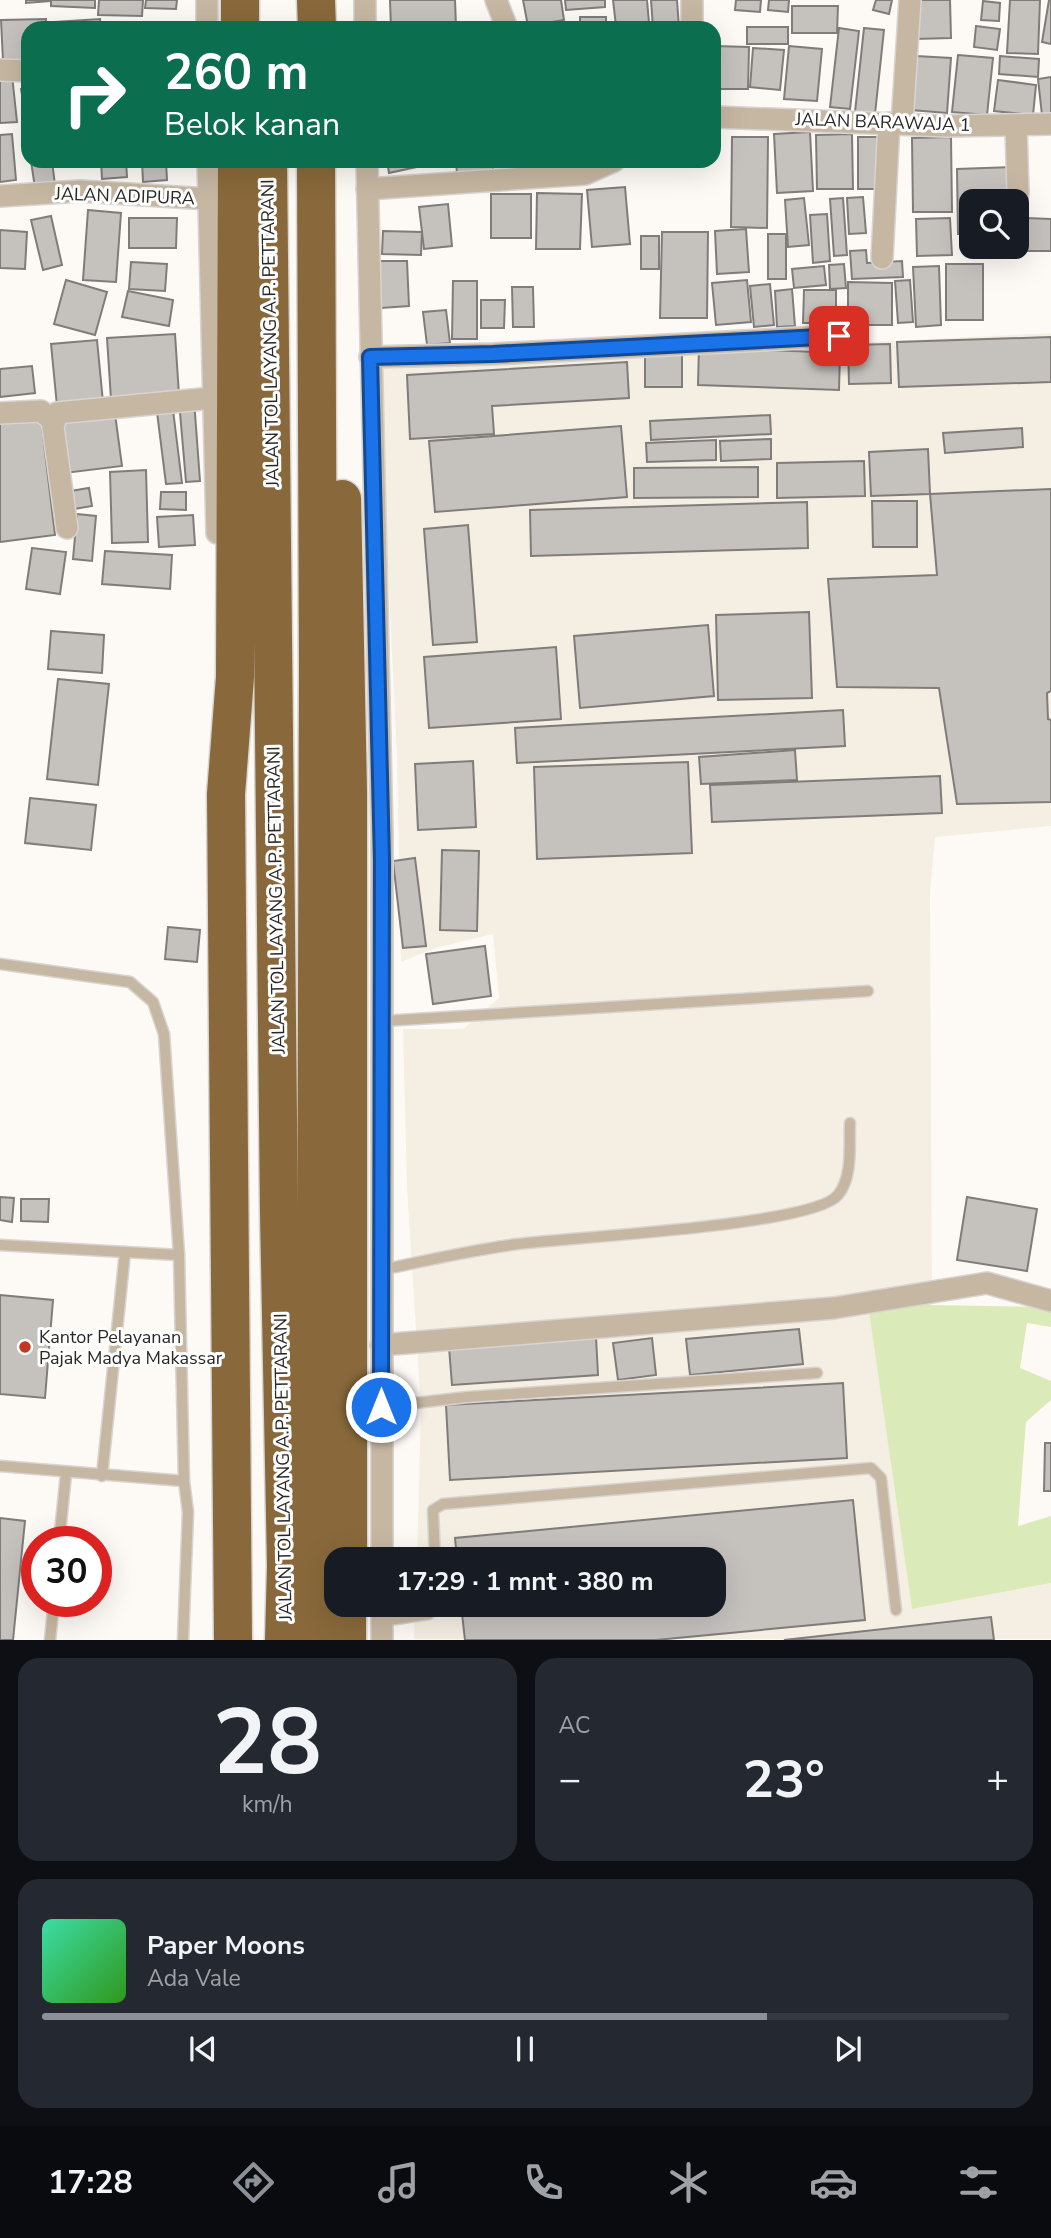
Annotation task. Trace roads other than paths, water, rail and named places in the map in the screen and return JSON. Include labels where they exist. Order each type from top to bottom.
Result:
[{"type":"highway","points":[[240,0],[240,21]]},
{"type":"highway","points":[[267,0],[267,21]]},
{"type":"highway","points":[[315,0],[316,21]]},
{"type":"highway","points":[[233,1640],[226,794],[235,677],[237,168]]},
{"type":"highway","name":"JALAN TOL LAYANG A.P. PETTARANI","points":[[268,168],[279,1213],[286,1566],[284,1640]]},
{"type":"highway","name":"JALAN TOL LAYANG A.P. PETTARANI","points":[[315,1640],[318,671],[316,168]]},
{"type":"highway","points":[[324,168],[346,569],[348,1547]]},
{"type":"highway","points":[[347,1617],[347,1640]]},
{"type":"street","points":[[207,0],[207,21]]},
{"type":"street","points":[[365,0],[365,21]]},
{"type":"street","points":[[496,0],[504,21]]},
{"type":"street","points":[[692,0],[692,21]]},
{"type":"street","points":[[882,258],[910,0]]},
{"type":"street","points":[[0,70],[21,71]]},
{"type":"street","name":"JALAN BARAWAJA 1","points":[[721,117],[1016,126],[1051,124]]},
{"type":"street","points":[[1016,126],[1018,189]]},
{"type":"street","points":[[208,168],[226,794]]},
{"type":"street","points":[[367,168],[383,1021],[382,1547]]},
{"type":"street","points":[[367,189],[530,170],[585,174],[598,168]]},
{"type":"street","name":"JALAN ADIPURA","points":[[0,197],[80,191],[209,199]]},
{"type":"street","points":[[370,357],[493,354],[839,336]]},
{"type":"street","points":[[53,421],[62,411],[213,398]]},
{"type":"street","points":[[0,413],[41,411],[53,421],[67,528]]},
{"type":"street","points":[[381,1345],[834,1308],[987,1283],[1051,1301]]},
{"type":"lane","points":[[0,964],[130,982],[153,1002],[163,1034],[179,1255],[184,1481],[188,1512],[183,1640]]},
{"type":"lane","points":[[383,1021],[868,991]]},
{"type":"lane","points":[[382,1270],[521,1243],[768,1217],[813,1209],[837,1197],[847,1180],[850,1123]]},
{"type":"lane","points":[[0,1245],[179,1255]]},
{"type":"lane","points":[[102,1476],[125,1252]]},
{"type":"lane","points":[[381,1407],[467,1397],[817,1373]]},
{"type":"lane","points":[[0,1466],[66,1474],[184,1481]]},
{"type":"lane","points":[[435,1547],[433,1510],[443,1504],[871,1468],[881,1478],[897,1610]]},
{"type":"lane","points":[[61,1526],[66,1474]]},
{"type":"lane","points":[[50,1640],[52,1617]]},
{"type":"lane","points":[[382,1622],[411,1617]]},
{"type":"place","name":"Kantor Pelayanan Pajak Madya Makassar","points":[[25,1347]]}]
